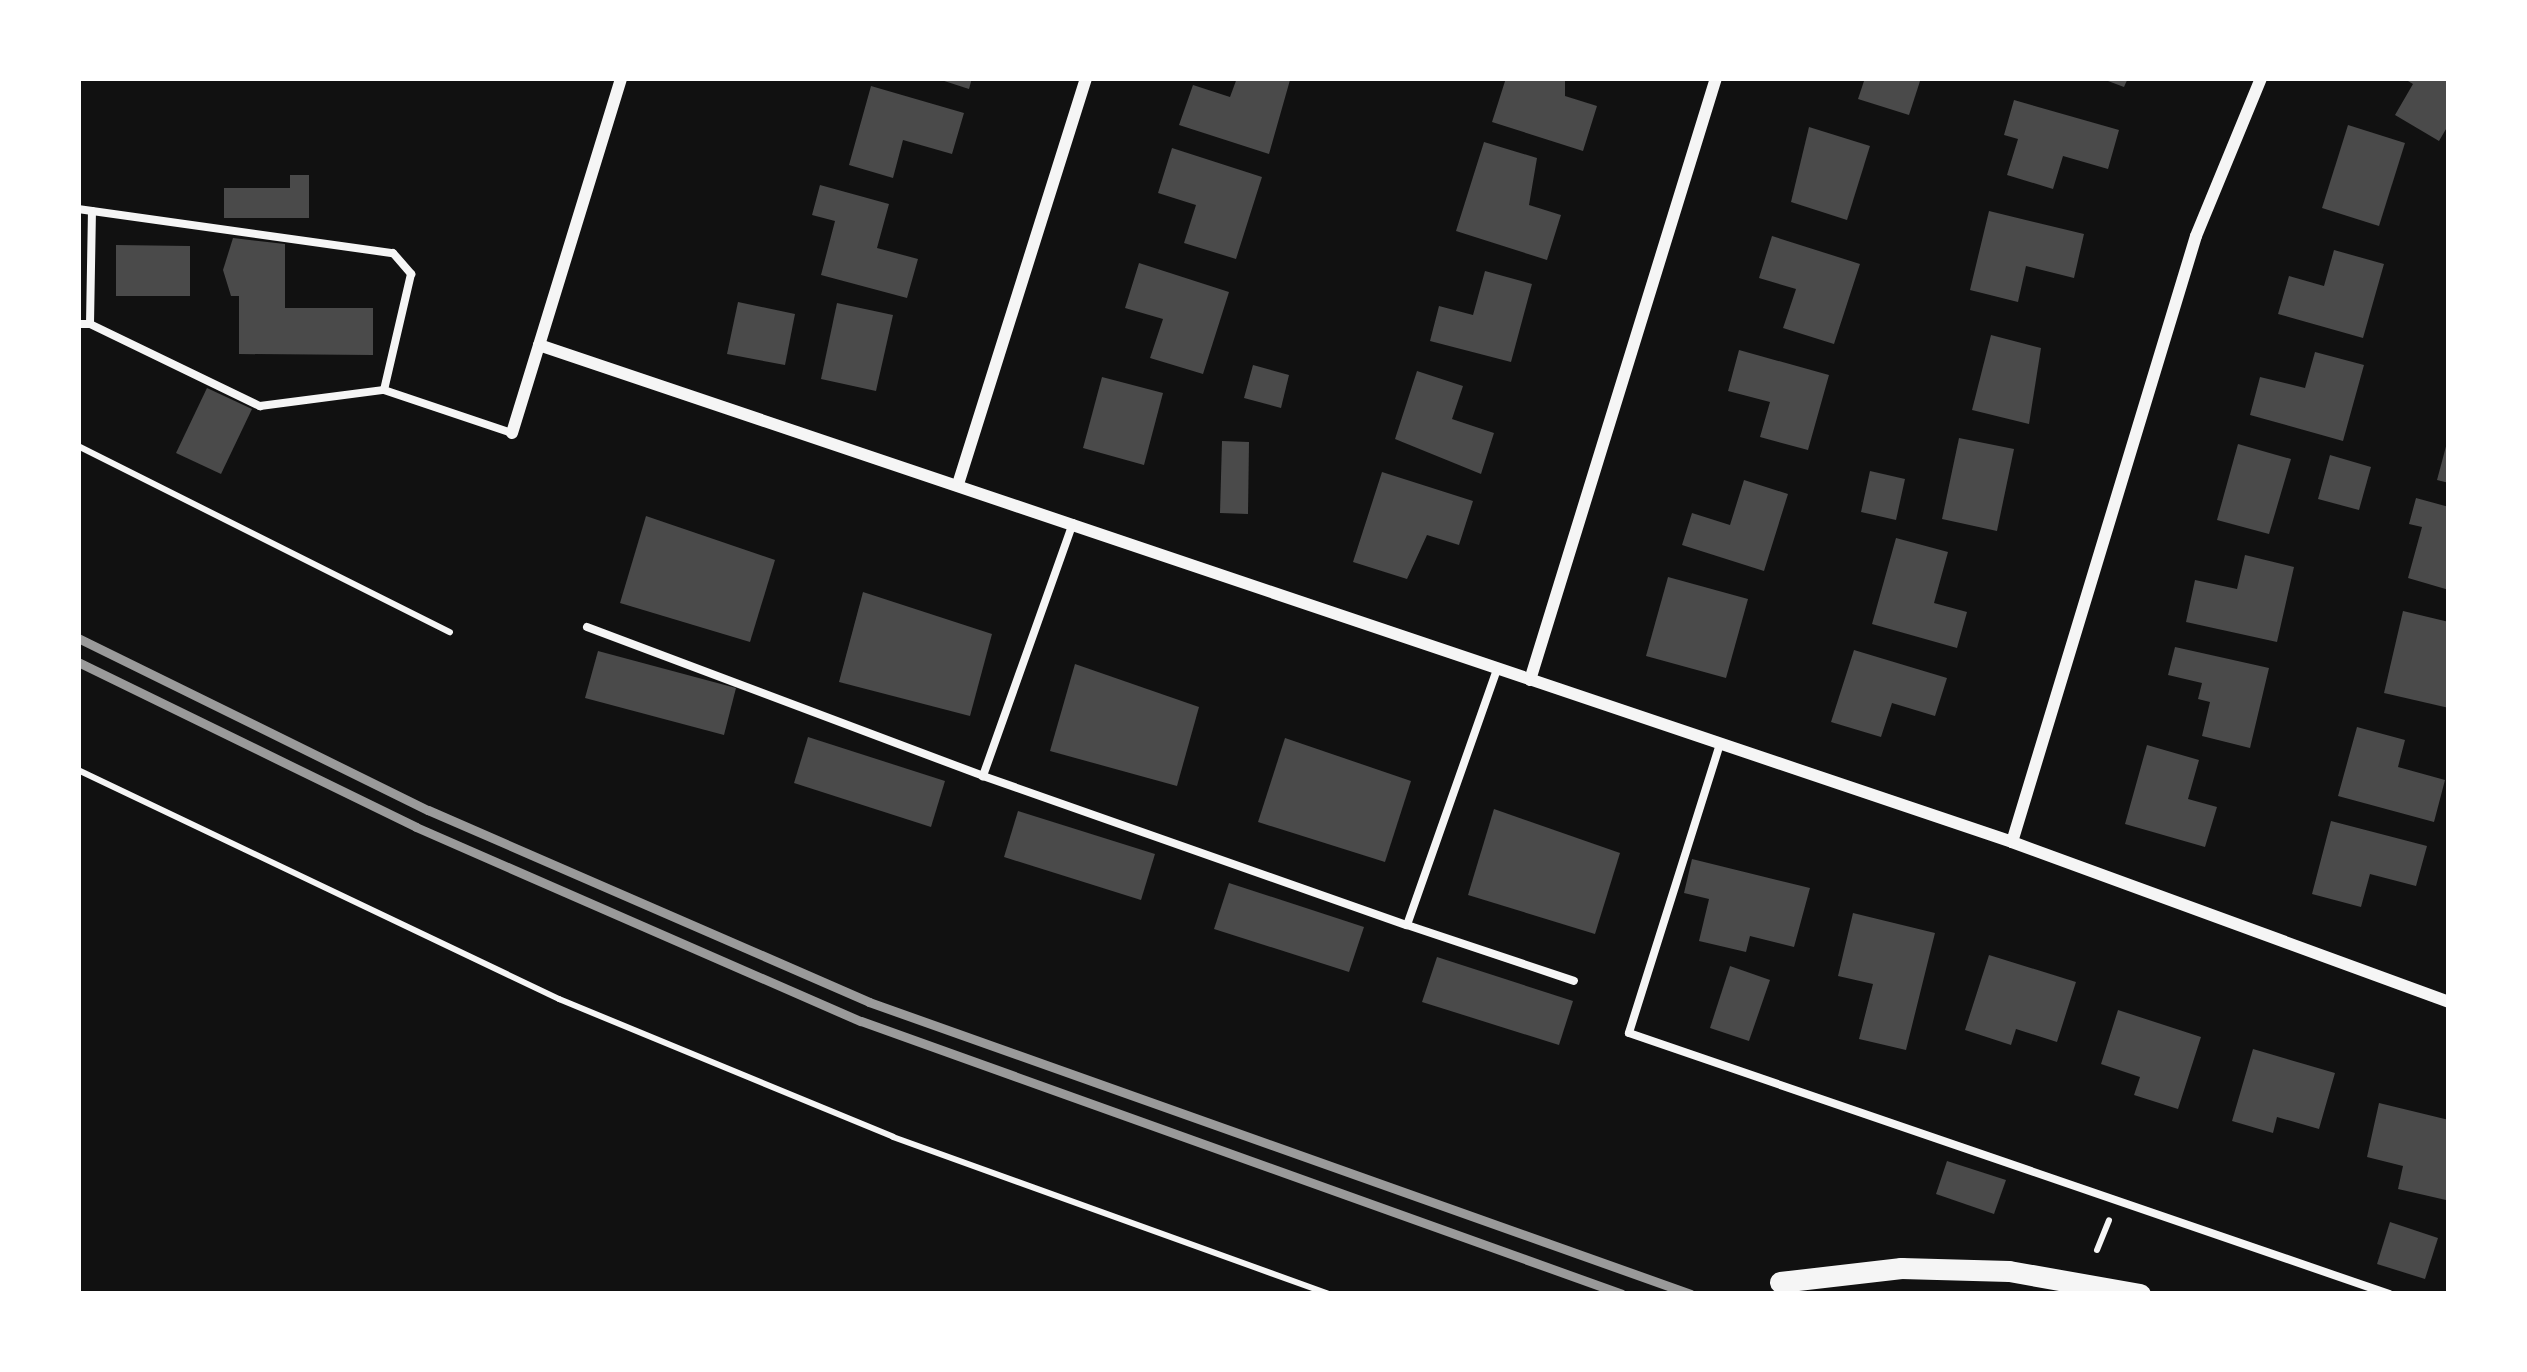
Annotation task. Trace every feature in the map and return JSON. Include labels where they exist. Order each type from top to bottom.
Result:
[{"type":"main road","points":[[1780,1282],[1901,1268],[2009,1271],[2140,1294]]},
{"type":"street","points":[[512,433],[621,78]]},
{"type":"street","points":[[959,482],[1086,78]]},
{"type":"street","points":[[1530,680],[1716,78]]},
{"type":"street","points":[[2012,842],[2196,236],[2261,78]]},
{"type":"street","points":[[539,345],[959,482],[2012,842],[2449,1002]]},
{"type":"lane","points":[[78,209],[393,253],[411,274],[384,390]]},
{"type":"lane","points":[[90,324],[92,211]]},
{"type":"lane","points":[[78,324],[90,324],[260,406],[384,390],[512,433]]},
{"type":"lane","points":[[983,776],[1073,521]]},
{"type":"lane","points":[[587,627],[983,776],[1574,981]]},
{"type":"lane","points":[[1407,926],[1497,669]]},
{"type":"lane","points":[[1720,744],[1629,1033],[2389,1294]]},
{"type":"path","points":[[78,446],[450,632]]},
{"type":"path","points":[[78,770],[559,999],[893,1137],[1328,1294]]},
{"type":"path","points":[[2097,1250],[2116,1201]]},
{"type":"building","points":[[935,78],[972,78],[969,89]]},
{"type":"building","points":[[1237,78],[1290,80],[1269,154],[1179,125],[1193,85],[1230,97]]},
{"type":"building","points":[[1506,78],[1565,78],[1565,96],[1597,106],[1583,151],[1492,122]]},
{"type":"building","points":[[1865,78],[1921,78],[1909,115],[1858,99]]},
{"type":"building","points":[[2100,78],[2128,78],[2124,87]]},
{"type":"building","points":[[2403,78],[2449,78],[2449,124],[2439,141],[2395,115],[2413,84]]},
{"type":"building","points":[[871,86],[964,113],[952,154],[903,140],[893,178],[849,165]]},
{"type":"building","points":[[2014,100],[2119,130],[2108,169],[2063,156],[2053,189],[2007,175],[2018,139],[2004,135]]},
{"type":"building","points":[[2348,125],[2405,143],[2379,226],[2322,208]]},
{"type":"building","points":[[1809,127],[1870,146],[1847,220],[1791,202]]},
{"type":"building","points":[[1484,142],[1537,158],[1529,205],[1561,215],[1547,260],[1456,231]]},
{"type":"building","points":[[1172,148],[1262,177],[1236,259],[1184,243],[1196,205],[1158,193]]},
{"type":"building","points":[[290,175],[309,175],[309,218],[224,218],[224,188],[290,188]]},
{"type":"building","points":[[820,185],[889,204],[877,248],[918,259],[907,298],[821,275],[835,221],[812,215]]},
{"type":"building","points":[[1989,211],[2084,234],[2074,278],[2026,266],[2018,302],[1970,290]]},
{"type":"building","points":[[1772,236],[1860,264],[1834,344],[1783,328],[1796,289],[1759,278]]},
{"type":"building","points":[[233,238],[285,244],[285,308],[373,308],[373,355],[239,354],[239,296],[231,296],[223,270]]},
{"type":"building","points":[[116,245],[190,246],[190,296],[116,296]]},
{"type":"building","points":[[2334,250],[2384,264],[2363,338],[2278,314],[2289,276],[2324,286]]},
{"type":"building","points":[[1139,263],[1229,292],[1203,374],[1150,358],[1163,319],[1125,308]]},
{"type":"building","points":[[1485,271],[1532,284],[1511,362],[1430,341],[1439,306],[1473,315]]},
{"type":"building","points":[[738,302],[795,314],[785,365],[727,354]]},
{"type":"building","points":[[837,303],[893,315],[876,391],[821,379]]},
{"type":"building","points":[[1991,335],[2041,348],[2029,424],[1972,410]]},
{"type":"building","points":[[1739,350],[1829,375],[1808,450],[1760,437],[1770,402],[1728,391]]},
{"type":"building","points":[[2315,352],[2364,365],[2343,441],[2250,415],[2260,377],[2305,388]]},
{"type":"building","points":[[1253,365],[1289,375],[1281,408],[1244,398]]},
{"type":"building","points":[[1417,371],[1463,386],[1452,419],[1494,433],[1481,474],[1395,439]]},
{"type":"building","points":[[1102,377],[1163,393],[1144,465],[1083,448]]},
{"type":"building","points":[[207,388],[252,409],[221,474],[176,453]]},
{"type":"building","points":[[1959,438],[2014,449],[1997,531],[1942,519]]},
{"type":"building","points":[[2449,439],[2449,483],[2437,480]]},
{"type":"building","points":[[1222,441],[1249,442],[1248,514],[1220,513]]},
{"type":"building","points":[[2238,444],[2291,459],[2269,534],[2217,520]]},
{"type":"building","points":[[2330,455],[2371,467],[2359,510],[2318,499]]},
{"type":"building","points":[[1870,471],[1905,479],[1896,520],[1861,512]]},
{"type":"building","points":[[1382,472],[1473,501],[1459,545],[1427,535],[1407,579],[1353,562]]},
{"type":"building","points":[[1744,480],[1788,494],[1764,571],[1682,545],[1692,513],[1730,525]]},
{"type":"building","points":[[2416,498],[2449,507],[2449,590],[2408,578],[2422,527],[2409,524]]},
{"type":"building","points":[[646,516],[775,560],[750,642],[620,603]]},
{"type":"building","points":[[1896,538],[1948,552],[1934,603],[1967,612],[1957,648],[1872,624]]},
{"type":"building","points":[[2245,555],[2294,567],[2277,642],[2186,622],[2195,580],[2237,589]]},
{"type":"building","points":[[1668,577],[1748,599],[1726,678],[1646,656]]},
{"type":"building","points":[[863,592],[992,634],[970,716],[839,682]]},
{"type":"building","points":[[2403,611],[2449,622],[2449,708],[2384,693]]},
{"type":"building","points":[[2175,647],[2269,668],[2250,748],[2202,736],[2210,702],[2198,699],[2202,683],[2168,675]]},
{"type":"building","points":[[1854,650],[1947,678],[1935,716],[1892,703],[1881,737],[1831,722]]},
{"type":"building","points":[[598,651],[736,688],[724,735],[585,698]]},
{"type":"building","points":[[1075,664],[1199,707],[1177,786],[1050,751]]},
{"type":"building","points":[[2357,727],[2405,740],[2398,767],[2445,780],[2434,822],[2338,796]]},
{"type":"building","points":[[808,737],[945,781],[931,827],[794,783]]},
{"type":"building","points":[[1285,738],[1411,781],[1385,862],[1258,822]]},
{"type":"building","points":[[2147,745],[2199,760],[2188,799],[2217,807],[2205,847],[2125,824]]},
{"type":"building","points":[[1494,809],[1620,853],[1595,934],[1468,895]]},
{"type":"building","points":[[1018,811],[1155,854],[1141,900],[1004,857]]},
{"type":"building","points":[[2331,821],[2427,846],[2416,886],[2370,874],[2361,907],[2312,894]]},
{"type":"building","points":[[1692,859],[1810,888],[1794,947],[1750,936],[1746,952],[1699,941],[1709,899],[1684,893]]},
{"type":"building","points":[[1229,883],[1364,927],[1349,972],[1214,929]]},
{"type":"building","points":[[1853,913],[1935,933],[1906,1050],[1859,1039],[1873,984],[1838,976]]},
{"type":"building","points":[[1989,955],[2076,982],[2057,1042],[2016,1029],[2011,1045],[1965,1030]]},
{"type":"building","points":[[1437,957],[1573,1001],[1559,1045],[1422,1002]]},
{"type":"building","points":[[1730,966],[1770,980],[1749,1041],[1710,1028]]},
{"type":"building","points":[[2118,1010],[2201,1037],[2178,1109],[2134,1095],[2140,1077],[2101,1064]]},
{"type":"building","points":[[2253,1049],[2335,1073],[2319,1129],[2277,1117],[2273,1133],[2232,1121]]},
{"type":"building","points":[[2379,1103],[2449,1120],[2446,1200],[2398,1189],[2403,1166],[2367,1157]]},
{"type":"building","points":[[1947,1161],[2006,1180],[1994,1214],[1936,1194]]},
{"type":"building","points":[[2390,1222],[2438,1238],[2425,1279],[2377,1264]]},
{"type":"railway","points":[[78,638],[428,810],[869,1002],[1691,1294]]},
{"type":"railway","points":[[78,662],[416,827],[861,1021],[1622,1294]]}]
